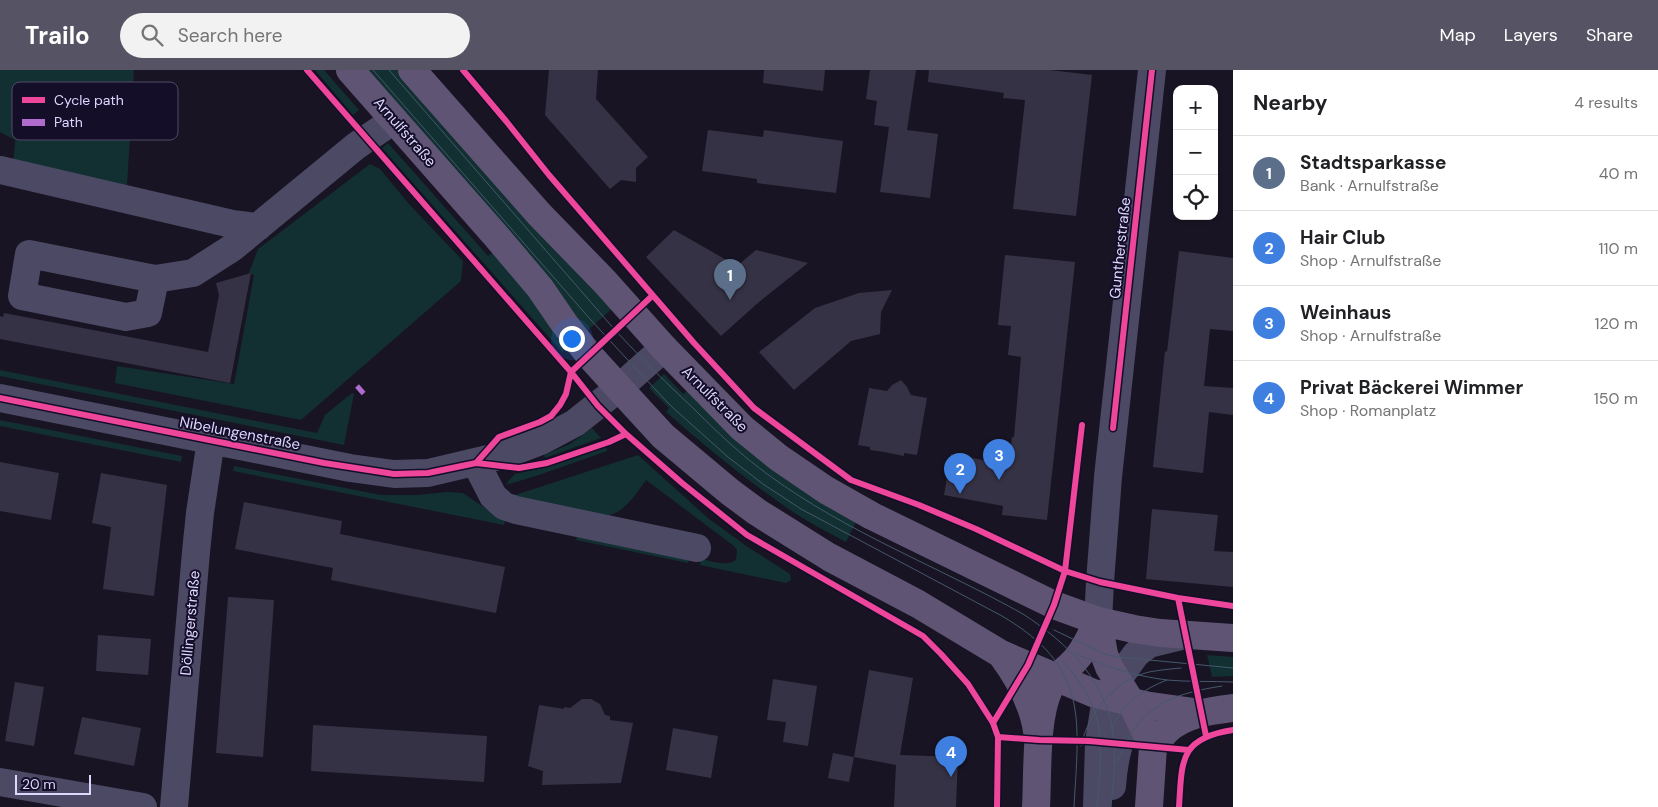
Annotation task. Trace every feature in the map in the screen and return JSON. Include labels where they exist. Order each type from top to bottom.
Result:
[{"type":"main road","name":"Arnulfstraße","points":[[350,70],[534,281],[579,342],[619,388],[663,436],[730,492],[757,512],[829,557],[918,604],[1001,654],[1066,683],[1127,699],[1202,713]]},
{"type":"main road","name":"Arnulfstraße","points":[[412,70],[539,214],[605,282],[664,348],[742,428],[779,458],[826,490],[872,516],[919,541],[1054,605],[1098,622],[1134,629],[1233,638]]},
{"type":"main road","points":[[1036,807],[1039,740],[1042,711],[1046,697],[1066,683],[1098,622]]},
{"type":"main road","points":[[1098,622],[1108,667],[1153,747],[1149,807]]},
{"type":"main road","name":"Arnulfstraße","points":[[1001,654],[1019,681],[1035,714],[1039,740]]},
{"type":"main road","points":[[1153,747],[1166,731],[1182,720],[1202,713],[1233,708]]},
{"type":"street","name":"Guntherstraße","points":[[1098,622],[1111,448],[1152,70]]},
{"type":"street","points":[[155,278],[193,273],[232,248],[356,146],[394,120]]},
{"type":"street","points":[[0,170],[232,224],[258,226]]},
{"type":"street","name":"Nibelungenstraße","points":[[0,398],[324,463],[394,474],[428,473],[504,455],[541,441],[575,424],[664,348]]},
{"type":"street","name":"Döllingerstraße","points":[[174,807],[196,552],[211,440]]},
{"type":"street","points":[[476,462],[493,496],[504,506],[697,548]]},
{"type":"street","points":[[1111,807],[1113,773],[1120,744],[1127,726],[1127,699],[1136,654],[1149,644],[1186,635]]},
{"type":"street","points":[[1066,683],[1086,698],[1094,713],[1099,743],[1096,807]]},
{"type":"street","points":[[1099,743],[1127,699]]},
{"type":"street","points":[[0,782],[143,807]]},
{"type":"green space","points":[[0,70],[134,70],[133,82],[12,82],[12,138],[0,132]]},
{"type":"green space","points":[[315,70],[324,70],[359,110],[353,115]]},
{"type":"green space","points":[[366,70],[397,70],[614,307],[588,330]]},
{"type":"green space","points":[[15,140],[130,140],[127,186],[13,168]]},
{"type":"green space","points":[[388,143],[488,256],[492,253],[528,292],[569,347],[562,352],[382,148]]},
{"type":"green space","points":[[370,164],[380,169],[409,204],[463,261],[461,281],[301,420],[115,383],[117,366],[234,384],[254,275],[249,273],[258,249]]},
{"type":"green space","points":[[0,370],[317,433],[325,415],[352,393],[354,394],[344,445],[0,376]]},
{"type":"green space","points":[[664,374],[683,394],[687,391],[857,520],[846,542],[796,514],[762,490],[666,412],[669,408],[649,388]]},
{"type":"green space","points":[[0,420],[182,456],[181,462],[0,426]]},
{"type":"green space","points":[[592,428],[601,438],[545,458],[544,455],[570,444]]},
{"type":"green space","points":[[606,445],[607,451],[506,485],[515,474],[542,468]]},
{"type":"green space","points":[[638,455],[709,519],[790,574],[790,581],[786,583],[700,565],[701,559],[719,563],[732,562],[736,560],[737,550],[646,480],[624,507],[618,512],[605,516],[509,497]]},
{"type":"green space","points":[[234,466],[381,495],[463,493],[497,516],[505,519],[504,525],[233,471]]},
{"type":"green space","points":[[578,534],[689,556],[688,563],[576,540]]},
{"type":"green space","points":[[1207,655],[1233,657],[1233,676],[1212,677]]},
{"type":"building","points":[[549,70],[598,70],[596,99],[648,157],[636,168],[636,182],[621,180],[610,189],[545,115]]},
{"type":"building","points":[[764,70],[825,70],[823,91],[763,83]]},
{"type":"building","points":[[870,70],[916,70],[907,130],[938,134],[930,198],[880,192],[889,127],[897,128],[874,125],[877,101],[866,99]]},
{"type":"building","points":[[929,70],[1050,70],[1092,75],[1076,216],[1013,209],[1025,100],[1003,98],[1004,93],[928,82]]},
{"type":"building","points":[[708,130],[763,137],[764,130],[843,141],[836,193],[757,183],[757,179],[702,171]]},
{"type":"building","points":[[674,230],[737,266],[756,250],[808,263],[759,302],[721,336],[646,257]]},
{"type":"building","points":[[1179,251],[1233,258],[1233,331],[1210,329],[1204,386],[1233,388],[1233,415],[1209,412],[1203,473],[1153,467],[1165,351],[1167,352]]},
{"type":"building","points":[[1005,255],[1075,262],[1047,520],[1002,515],[1003,506],[944,495],[951,454],[1009,465],[1012,437],[1014,437],[1021,357],[1008,355],[1011,326],[998,325]]},
{"type":"building","points":[[251,273],[230,383],[0,339],[0,316],[3,317],[4,313],[208,352],[219,295],[216,283]]},
{"type":"building","points":[[892,290],[881,312],[880,334],[851,341],[794,390],[759,352],[815,308],[859,293]]},
{"type":"building","points":[[901,380],[911,395],[927,398],[917,455],[904,453],[904,456],[870,450],[870,447],[858,445],[869,388],[887,391],[892,385]]},
{"type":"building","points":[[0,462],[59,473],[51,520],[0,511]]},
{"type":"building","points":[[101,473],[167,485],[154,596],[103,589],[111,527],[92,523]]},
{"type":"building","points":[[244,502],[342,521],[340,534],[505,567],[496,613],[331,580],[333,568],[235,549]]},
{"type":"building","points":[[1152,509],[1218,515],[1214,551],[1233,552],[1233,587],[1146,579]]},
{"type":"building","points":[[228,597],[274,600],[263,757],[216,753]]},
{"type":"building","points":[[98,635],[151,639],[148,675],[96,671]]},
{"type":"building","points":[[869,670],[913,678],[900,755],[958,757],[956,807],[894,807],[896,765],[854,757]]},
{"type":"building","points":[[773,679],[817,686],[808,746],[783,742],[786,722],[767,720]]},
{"type":"building","points":[[15,682],[44,687],[34,746],[5,741]]},
{"type":"building","points":[[582,699],[591,699],[600,704],[605,715],[610,716],[610,720],[633,723],[621,783],[542,785],[543,771],[528,766],[539,705],[564,709],[564,707],[570,708]]},
{"type":"building","points":[[82,717],[141,728],[134,766],[74,754]]},
{"type":"building","points":[[313,725],[487,736],[484,782],[311,771]]},
{"type":"building","points":[[673,728],[718,736],[711,778],[666,770]]},
{"type":"building","points":[[833,753],[854,757],[849,782],[828,778]]},
{"type":"tram line","points":[[373,70],[590,319],[671,406],[728,457],[763,484],[801,509],[1002,616],[1030,635],[1051,655],[1064,675],[1073,697],[1077,747],[1074,807]]},
{"type":"tram line","points":[[389,70],[615,330],[663,379],[740,452],[770,476],[831,515],[1023,614],[1056,638],[1071,652],[1095,683],[1111,720],[1115,758],[1111,807]]},
{"type":"tram line","points":[[1054,630],[1104,654],[1118,657],[1233,668]]},
{"type":"tram line","points":[[1074,653],[1119,670],[1143,676],[1167,680],[1233,682]]},
{"type":"tram line","points":[[1062,660],[1084,689],[1096,714],[1100,754],[1097,807]]},
{"type":"tram line","points":[[1081,746],[1090,722],[1097,710],[1114,690],[1125,682],[1149,672],[1181,668]]},
{"type":"tram line","points":[[1111,730],[1115,721],[1134,699],[1141,693],[1167,680]]},
{"type":"tram line","points":[[1117,763],[1134,729],[1156,707],[1184,694],[1222,686]]},
{"type":"marked path","points":[[357,386],[365,395]]},
{"type":"cycle path","points":[[307,70],[571,372],[598,406],[626,434],[682,483],[747,535],[923,636],[941,654],[968,684],[993,723],[998,737],[997,807]]},
{"type":"cycle path","points":[[463,70],[549,175],[694,343],[754,408],[851,480],[919,505],[976,529],[1065,571],[1100,582],[1178,598],[1233,606]]},
{"type":"cycle path","points":[[1113,428],[1152,70]]},
{"type":"cycle path","points":[[476,463],[499,437],[551,416],[566,394],[571,372],[652,296]]},
{"type":"cycle path","points":[[0,398],[324,463],[394,474],[428,473],[476,463],[519,468],[547,463],[609,442],[626,434]]},
{"type":"cycle path","points":[[993,723],[1028,665],[1054,605],[1065,571],[1082,425]]},
{"type":"cycle path","points":[[1178,598],[1206,736]]},
{"type":"cycle path","points":[[1179,807],[1181,777],[1187,754],[1202,739],[1233,730]]},
{"type":"cycle path","points":[[998,737],[1089,741],[1189,750]]},
{"type":"place","name":"Stadtsparkasse","points":[[730,300]]},
{"type":"place","name":"Weinhaus","points":[[999,480]]},
{"type":"place","name":"Hair Club","points":[[960,494]]},
{"type":"place","name":"Privat Bäckerei Wimmer","points":[[951,777]]}]
